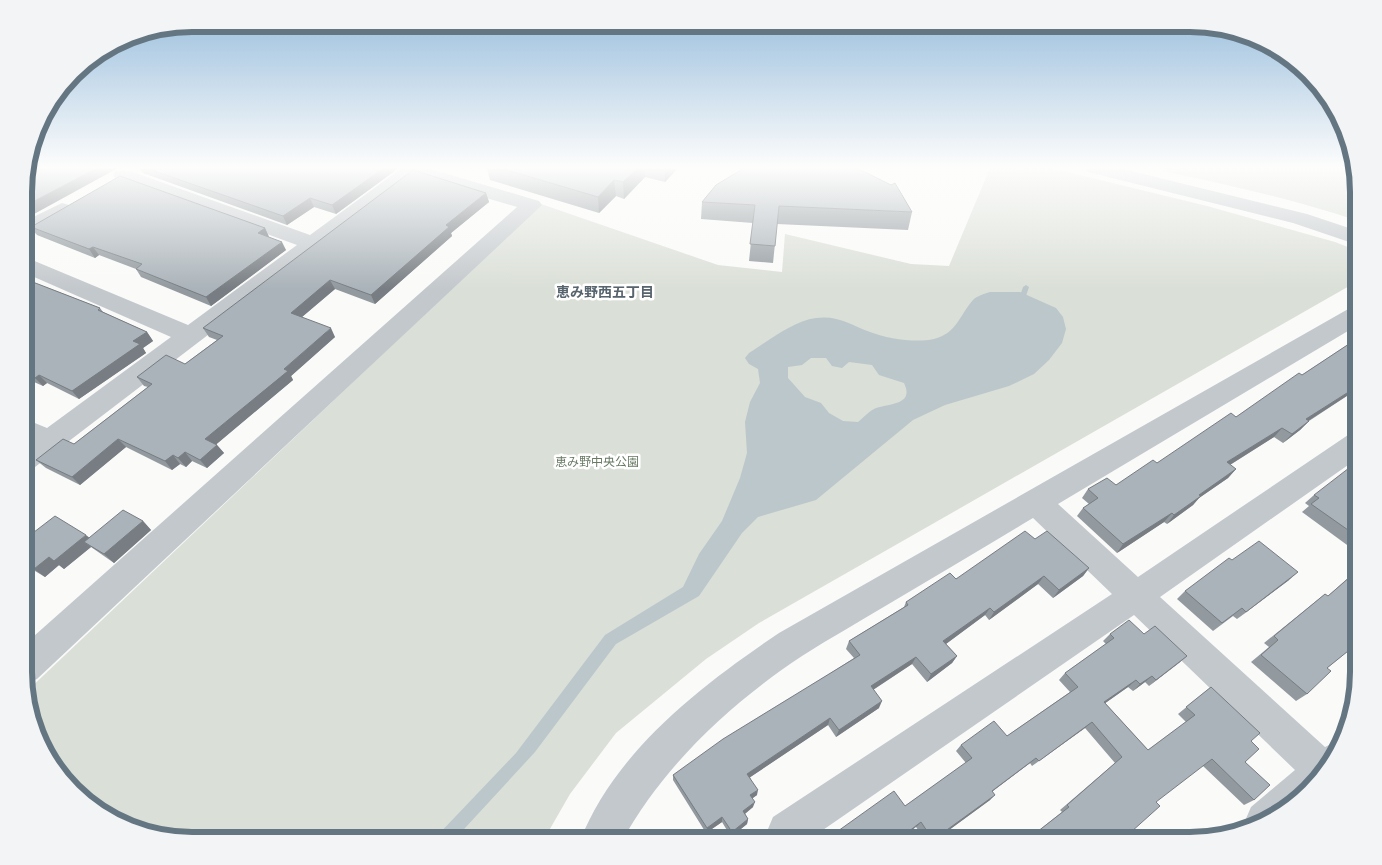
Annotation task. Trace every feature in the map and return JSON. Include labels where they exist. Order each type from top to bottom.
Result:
[{"type":"street","points":[[32,226],[64,208]]},
{"type":"street","points":[[214,208],[312,243]]},
{"type":"street","points":[[37,435],[190,335],[358,208]]},
{"type":"street","points":[[32,661],[528,208]]},
{"type":"street","points":[[1261,208],[1292,216],[1349,235]]},
{"type":"street","points":[[32,267],[190,335]]},
{"type":"street","points":[[605,832],[652,762],[700,713],[744,676],[791,644],[1349,319]]},
{"type":"street","points":[[787,832],[1136,596],[1349,449]]},
{"type":"street","points":[[1035,502],[1321,764]]},
{"type":"green space","name":"恵み野中央公園","points":[[536,208],[554,208],[718,265],[782,272],[785,234],[911,264],[949,266],[973,208],[1215,208],[1349,247],[1349,286],[759,623],[706,659],[616,733],[570,794],[548,832],[172,831],[151,827],[131,820],[104,806],[79,786],[66,770],[49,743],[41,724],[33,685]]},
{"type":"green space","points":[[1318,208],[1349,208],[1349,218]]},
{"type":"shaded area","points":[[990,292],[1020,292],[1056,308],[1063,317],[1066,329],[1062,343],[1049,360],[1034,374],[1009,386],[945,405],[913,420],[816,500],[758,517],[742,533],[699,596],[616,644],[535,752],[461,832],[441,832],[516,753],[605,635],[683,587],[699,554],[722,521],[740,478],[747,453],[745,422],[750,402],[760,383],[758,369],[749,364],[745,358],[749,353],[772,337],[798,323],[824,317],[838,319],[893,338],[919,341],[934,339],[948,333],[973,300]],"holes":[[[811,358],[826,358],[832,366],[842,368],[849,362],[872,365],[879,375],[904,383],[906,396],[903,400],[874,409],[858,422],[843,421],[829,413],[821,403],[805,397],[788,378],[788,367],[802,365]]]},
{"type":"building","points":[[64,208],[210,208],[265,228],[258,233],[282,242],[206,297],[136,269],[142,264],[93,247],[89,249],[32,226]]},
{"type":"building","points":[[261,208],[294,208],[283,216]]},
{"type":"building","points":[[362,208],[467,208],[446,225],[449,227],[371,295],[330,280],[291,313],[331,328],[284,369],[288,371],[205,439],[217,445],[200,460],[185,452],[178,458],[173,455],[165,461],[118,439],[72,477],[36,460],[63,439],[74,444],[152,384],[137,377],[166,355],[185,364],[223,336],[203,328]]},
{"type":"building","points":[[755,208],[779,208],[775,246],[750,244]]},
{"type":"building","points":[[831,208],[910,208],[912,212]]},
{"type":"building","points":[[32,282],[100,308],[98,310],[147,332],[133,341],[140,344],[72,391],[39,375],[35,378],[32,376]]},
{"type":"building","points":[[1349,344],[1349,392],[1306,419],[1309,421],[1292,434],[1282,428],[1227,462],[1236,469],[1174,515],[1172,513],[1123,544],[1083,508],[1098,498],[1088,489],[1107,478],[1116,485],[1153,460],[1157,463],[1231,413],[1236,417],[1299,373],[1302,375]]},
{"type":"building","points":[[1349,468],[1349,531],[1311,504],[1319,498],[1314,495]]},
{"type":"building","points":[[123,510],[143,521],[104,554],[84,542]]},
{"type":"building","points":[[55,516],[86,535],[54,561],[49,557],[34,569],[32,568],[32,534]]},
{"type":"building","points":[[1025,531],[1035,539],[1047,531],[1089,568],[1059,590],[1044,576],[994,612],[990,608],[943,641],[957,656],[931,674],[916,657],[871,686],[882,701],[839,730],[830,718],[747,774],[758,790],[750,795],[755,802],[743,811],[748,819],[732,832],[722,817],[707,828],[673,775],[723,739],[860,655],[849,641],[908,605],[906,602],[950,573],[956,579]]},
{"type":"building","points":[[1259,541],[1298,572],[1246,612],[1242,608],[1222,623],[1185,591],[1229,558],[1232,560]]},
{"type":"building","points":[[1349,578],[1349,650],[1327,668],[1331,671],[1307,694],[1261,655],[1278,640],[1274,636],[1325,594],[1328,596]]},
{"type":"building","points":[[1129,620],[1144,634],[1155,626],[1187,656],[1156,680],[1152,676],[1140,684],[1136,680],[1104,702],[1148,750],[1195,715],[1186,707],[1211,687],[1260,733],[1251,741],[1259,749],[1245,762],[1270,785],[1254,800],[1212,759],[1156,802],[1160,806],[1131,832],[1037,832],[1069,807],[1067,805],[1122,757],[1092,722],[1039,761],[1036,758],[992,791],[995,795],[944,832],[928,832],[921,822],[908,832],[837,832],[894,791],[905,806],[972,758],[961,745],[994,721],[1007,736],[1078,687],[1065,673],[1114,638],[1110,634]]},
{"type":"waterway","points":[[1021,302],[1026,287]]},
{"type":"district","name":"恵み野西五丁目","points":[[605,292]]}]
